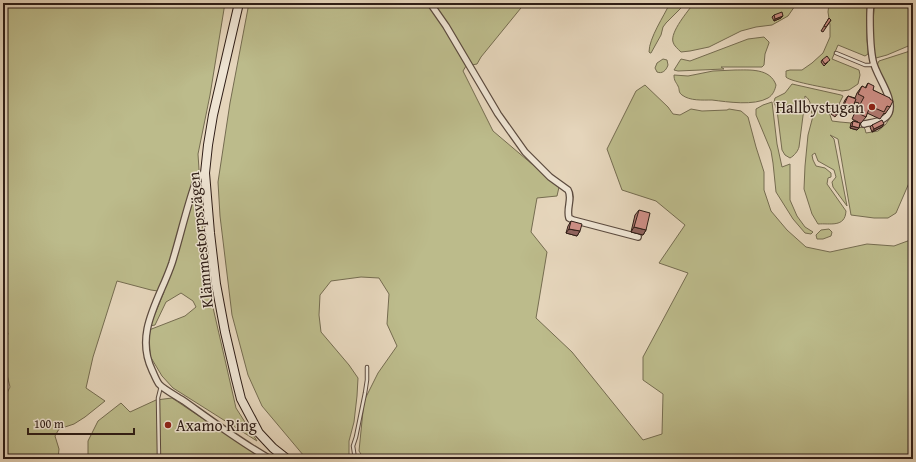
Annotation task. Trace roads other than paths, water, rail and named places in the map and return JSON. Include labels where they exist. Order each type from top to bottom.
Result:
[{"type":"street","name":"Klämmestorpsvägen","points":[[239,3],[213,115],[208,145],[205,172],[210,233],[216,284],[225,332],[241,399],[259,432],[273,448],[286,459]]},
{"type":"street","points":[[430,3],[446,26],[498,114],[525,152],[550,177],[568,190],[570,197],[568,212],[569,218],[638,237]]},
{"type":"street","points":[[864,124],[883,119],[888,114],[890,109],[890,102],[874,64],[872,54],[870,32],[871,3]]},
{"type":"street","points":[[205,172],[201,174],[195,184],[171,265],[148,322],[146,331],[146,352],[148,362],[161,386],[232,436],[270,459]]},
{"type":"lane","points":[[836,53],[865,65],[874,64]]},
{"type":"lane","points":[[355,459],[353,446],[365,393],[367,367]]},
{"type":"lane","points":[[159,459],[158,398],[161,386]]},
{"type":"place","name":"Hallbystugan","points":[[872,107]]},
{"type":"place","name":"Axamo Ring","points":[[168,425]]}]
